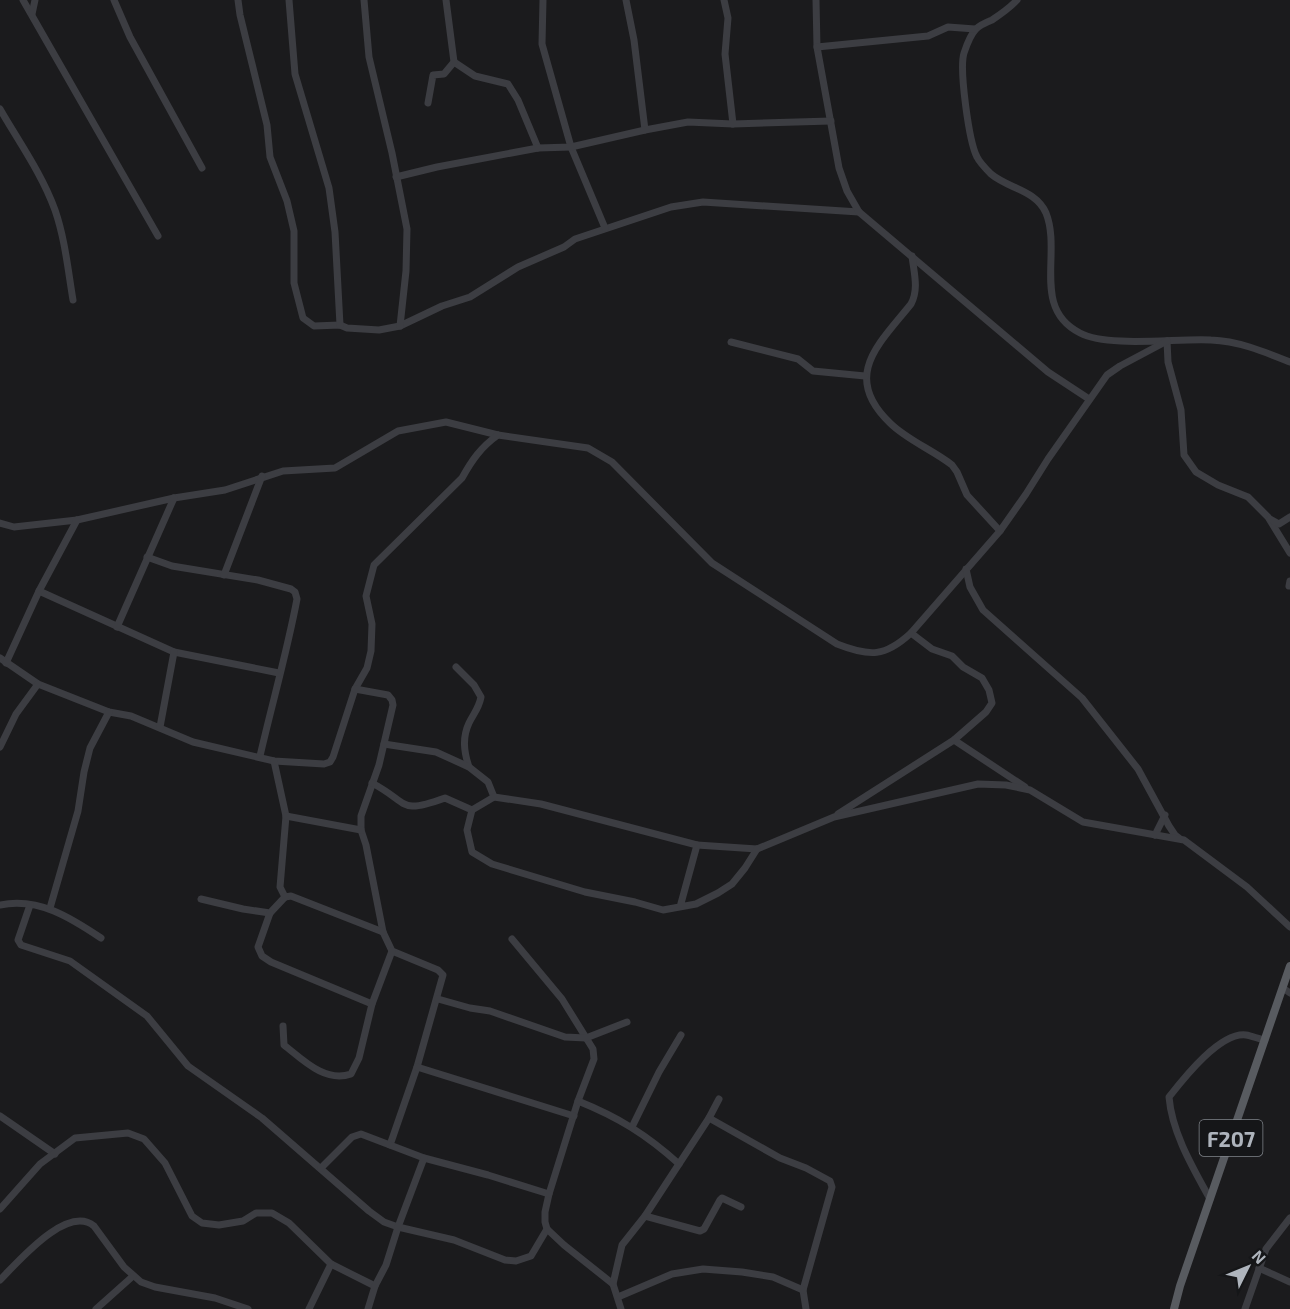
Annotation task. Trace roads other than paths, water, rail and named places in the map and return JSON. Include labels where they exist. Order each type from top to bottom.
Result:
[{"type":"main road","name":"F207","points":[[1174,1309],[1264,1040],[1286,991],[1290,966]]},
{"type":"street","points":[[23,0],[158,236]]},
{"type":"street","points":[[32,14],[35,0]]},
{"type":"street","points":[[114,0],[130,37],[201,168]]},
{"type":"street","points":[[238,0],[267,125],[270,157],[287,201],[294,231],[294,283],[303,318],[314,326],[340,325],[347,328],[379,330],[400,326],[442,306],[470,297],[518,267],[564,248],[575,239],[671,207],[703,201],[859,212]]},
{"type":"street","points":[[289,0],[295,74],[329,188],[335,232],[340,325]]},
{"type":"street","points":[[364,0],[369,57],[407,229],[406,271],[400,326]]},
{"type":"street","points":[[428,103],[433,75],[444,74],[454,62],[446,0]]},
{"type":"street","points":[[543,0],[542,44],[571,147],[605,228]]},
{"type":"street","points":[[626,0],[634,40],[645,130]]},
{"type":"street","points":[[724,0],[728,18],[725,54],[734,124]]},
{"type":"street","points":[[816,0],[817,47],[839,168],[847,191],[859,212],[1048,372],[1089,399]]},
{"type":"street","points":[[817,47],[928,36],[948,27],[975,29],[998,16],[1017,0]]},
{"type":"street","points":[[975,29],[964,54],[963,64],[966,102],[976,156],[992,174],[1003,182],[1032,196],[1047,215],[1050,236],[1051,298],[1065,323],[1073,330],[1098,340],[1213,339],[1251,347],[1290,362]]},
{"type":"street","points":[[454,62],[475,76],[508,84],[518,100],[538,148]]},
{"type":"street","points":[[0,109],[41,179],[55,209],[73,300]]},
{"type":"street","points":[[396,177],[538,148],[571,147],[688,122],[734,124],[831,121]]},
{"type":"street","points":[[912,256],[915,296],[874,353],[865,376],[868,389],[877,408],[890,424],[951,465],[975,505],[1000,531]]},
{"type":"street","points":[[0,523],[14,528],[77,520],[174,498],[225,490],[283,471],[335,468],[398,431],[446,422],[498,435],[588,448],[602,455],[612,462],[712,562],[837,644],[853,651],[872,653],[894,648],[910,633],[1000,531],[1107,375],[1167,340]]},
{"type":"street","points":[[1167,340],[1168,363],[1181,410],[1184,454],[1196,472],[1218,485],[1248,497],[1268,517],[1279,524],[1290,518]]},
{"type":"street","points":[[731,342],[798,359],[813,371],[865,376]]},
{"type":"street","points":[[77,520],[3,660],[38,684],[109,712],[131,716],[193,742],[274,761],[324,764],[330,762],[355,689],[367,669],[371,651],[372,624],[366,596],[374,565],[462,478],[478,452],[498,435]]},
{"type":"street","points":[[224,575],[262,476]]},
{"type":"street","points":[[117,627],[174,498]]},
{"type":"street","points":[[1268,517],[1290,553]]},
{"type":"street","points":[[147,557],[172,566],[258,580],[295,592],[297,599],[288,649],[279,673],[260,756]]},
{"type":"street","points":[[966,569],[970,587],[983,610],[1082,698],[1138,769],[1175,835],[1247,887],[1290,927]]},
{"type":"street","points":[[39,591],[174,652],[279,673]]},
{"type":"street","points":[[834,817],[954,740],[986,712],[992,703],[989,690],[982,678],[963,667],[952,656],[932,649],[910,633]]},
{"type":"street","points":[[160,727],[174,652]]},
{"type":"street","points":[[456,667],[474,685],[482,697],[479,708],[468,724],[463,742],[469,767]]},
{"type":"street","points":[[0,747],[16,714],[38,684]]},
{"type":"street","points":[[355,689],[388,695],[393,705],[384,744],[361,816],[361,830],[383,932],[392,951],[441,972],[443,975],[417,1067],[390,1145]]},
{"type":"street","points":[[50,908],[78,812],[90,748],[109,712]]},
{"type":"street","points":[[954,740],[1083,822],[1184,840]]},
{"type":"street","points":[[384,744],[436,752],[469,767],[488,782],[494,797]]},
{"type":"street","points":[[274,761],[286,816],[280,887],[285,897]]},
{"type":"street","points":[[372,783],[411,807],[423,806],[445,798],[472,810]]},
{"type":"street","points":[[757,849],[732,884],[696,904],[663,910],[585,892],[492,864],[472,852],[467,830],[472,810],[494,797],[541,804],[696,845],[757,849],[834,817],[978,784],[1006,785],[1030,790]]},
{"type":"street","points":[[1155,835],[1165,815]]},
{"type":"street","points":[[286,816],[361,830]]},
{"type":"street","points":[[680,907],[696,845]]},
{"type":"street","points":[[372,1004],[272,962],[262,956],[258,947],[270,913],[285,897],[291,896],[383,932]]},
{"type":"street","points":[[201,899],[270,913]]},
{"type":"street","points":[[0,904],[50,908],[68,916],[102,938]]},
{"type":"street","points":[[30,905],[18,940],[21,945],[70,961],[147,1016],[188,1066],[262,1118],[384,1222],[454,1240],[505,1260],[516,1261],[531,1256],[547,1229],[545,1212],[549,1194],[578,1101],[594,1059],[593,1049],[562,999],[512,939]]},
{"type":"street","points":[[283,1026],[284,1045],[325,1074],[340,1078],[351,1074],[359,1058],[372,1004],[392,951]]},
{"type":"street","points":[[438,999],[490,1011],[565,1037],[586,1038],[627,1022]]},
{"type":"street","points":[[632,1127],[659,1072],[681,1035]]},
{"type":"street","points":[[1210,1199],[1171,1115],[1170,1097],[1191,1069],[1233,1037],[1245,1035],[1264,1040]]},
{"type":"street","points":[[417,1067],[574,1116]]},
{"type":"street","points":[[613,1284],[621,1245],[645,1216],[719,1099]]},
{"type":"street","points":[[578,1101],[613,1115],[645,1135],[679,1164]]},
{"type":"street","points":[[0,1116],[55,1154]]},
{"type":"street","points":[[709,1118],[780,1158],[830,1181],[832,1187],[803,1290],[806,1309]]},
{"type":"street","points":[[0,1209],[40,1164],[75,1138],[128,1133],[144,1139],[165,1163],[192,1216],[202,1223],[219,1225],[243,1221],[256,1213],[272,1213],[289,1223],[331,1264],[375,1286]]},
{"type":"street","points":[[321,1168],[356,1134],[361,1134],[424,1158],[549,1194]]},
{"type":"street","points":[[368,1309],[424,1158]]},
{"type":"street","points":[[645,1216],[700,1231],[704,1230],[723,1198],[741,1207]]},
{"type":"street","points":[[1245,1309],[1266,1249],[1290,1218]]},
{"type":"street","points":[[0,1280],[42,1239],[63,1226],[80,1220],[87,1221],[94,1226],[133,1276],[141,1282],[155,1287],[215,1298],[248,1309]]},
{"type":"street","points":[[547,1229],[613,1284],[621,1309]]},
{"type":"street","points":[[309,1309],[331,1264]]},
{"type":"street","points":[[1259,1268],[1290,1282]]},
{"type":"street","points":[[618,1297],[672,1274],[703,1269],[773,1277],[803,1290]]},
{"type":"street","points":[[96,1309],[133,1276]]}]
